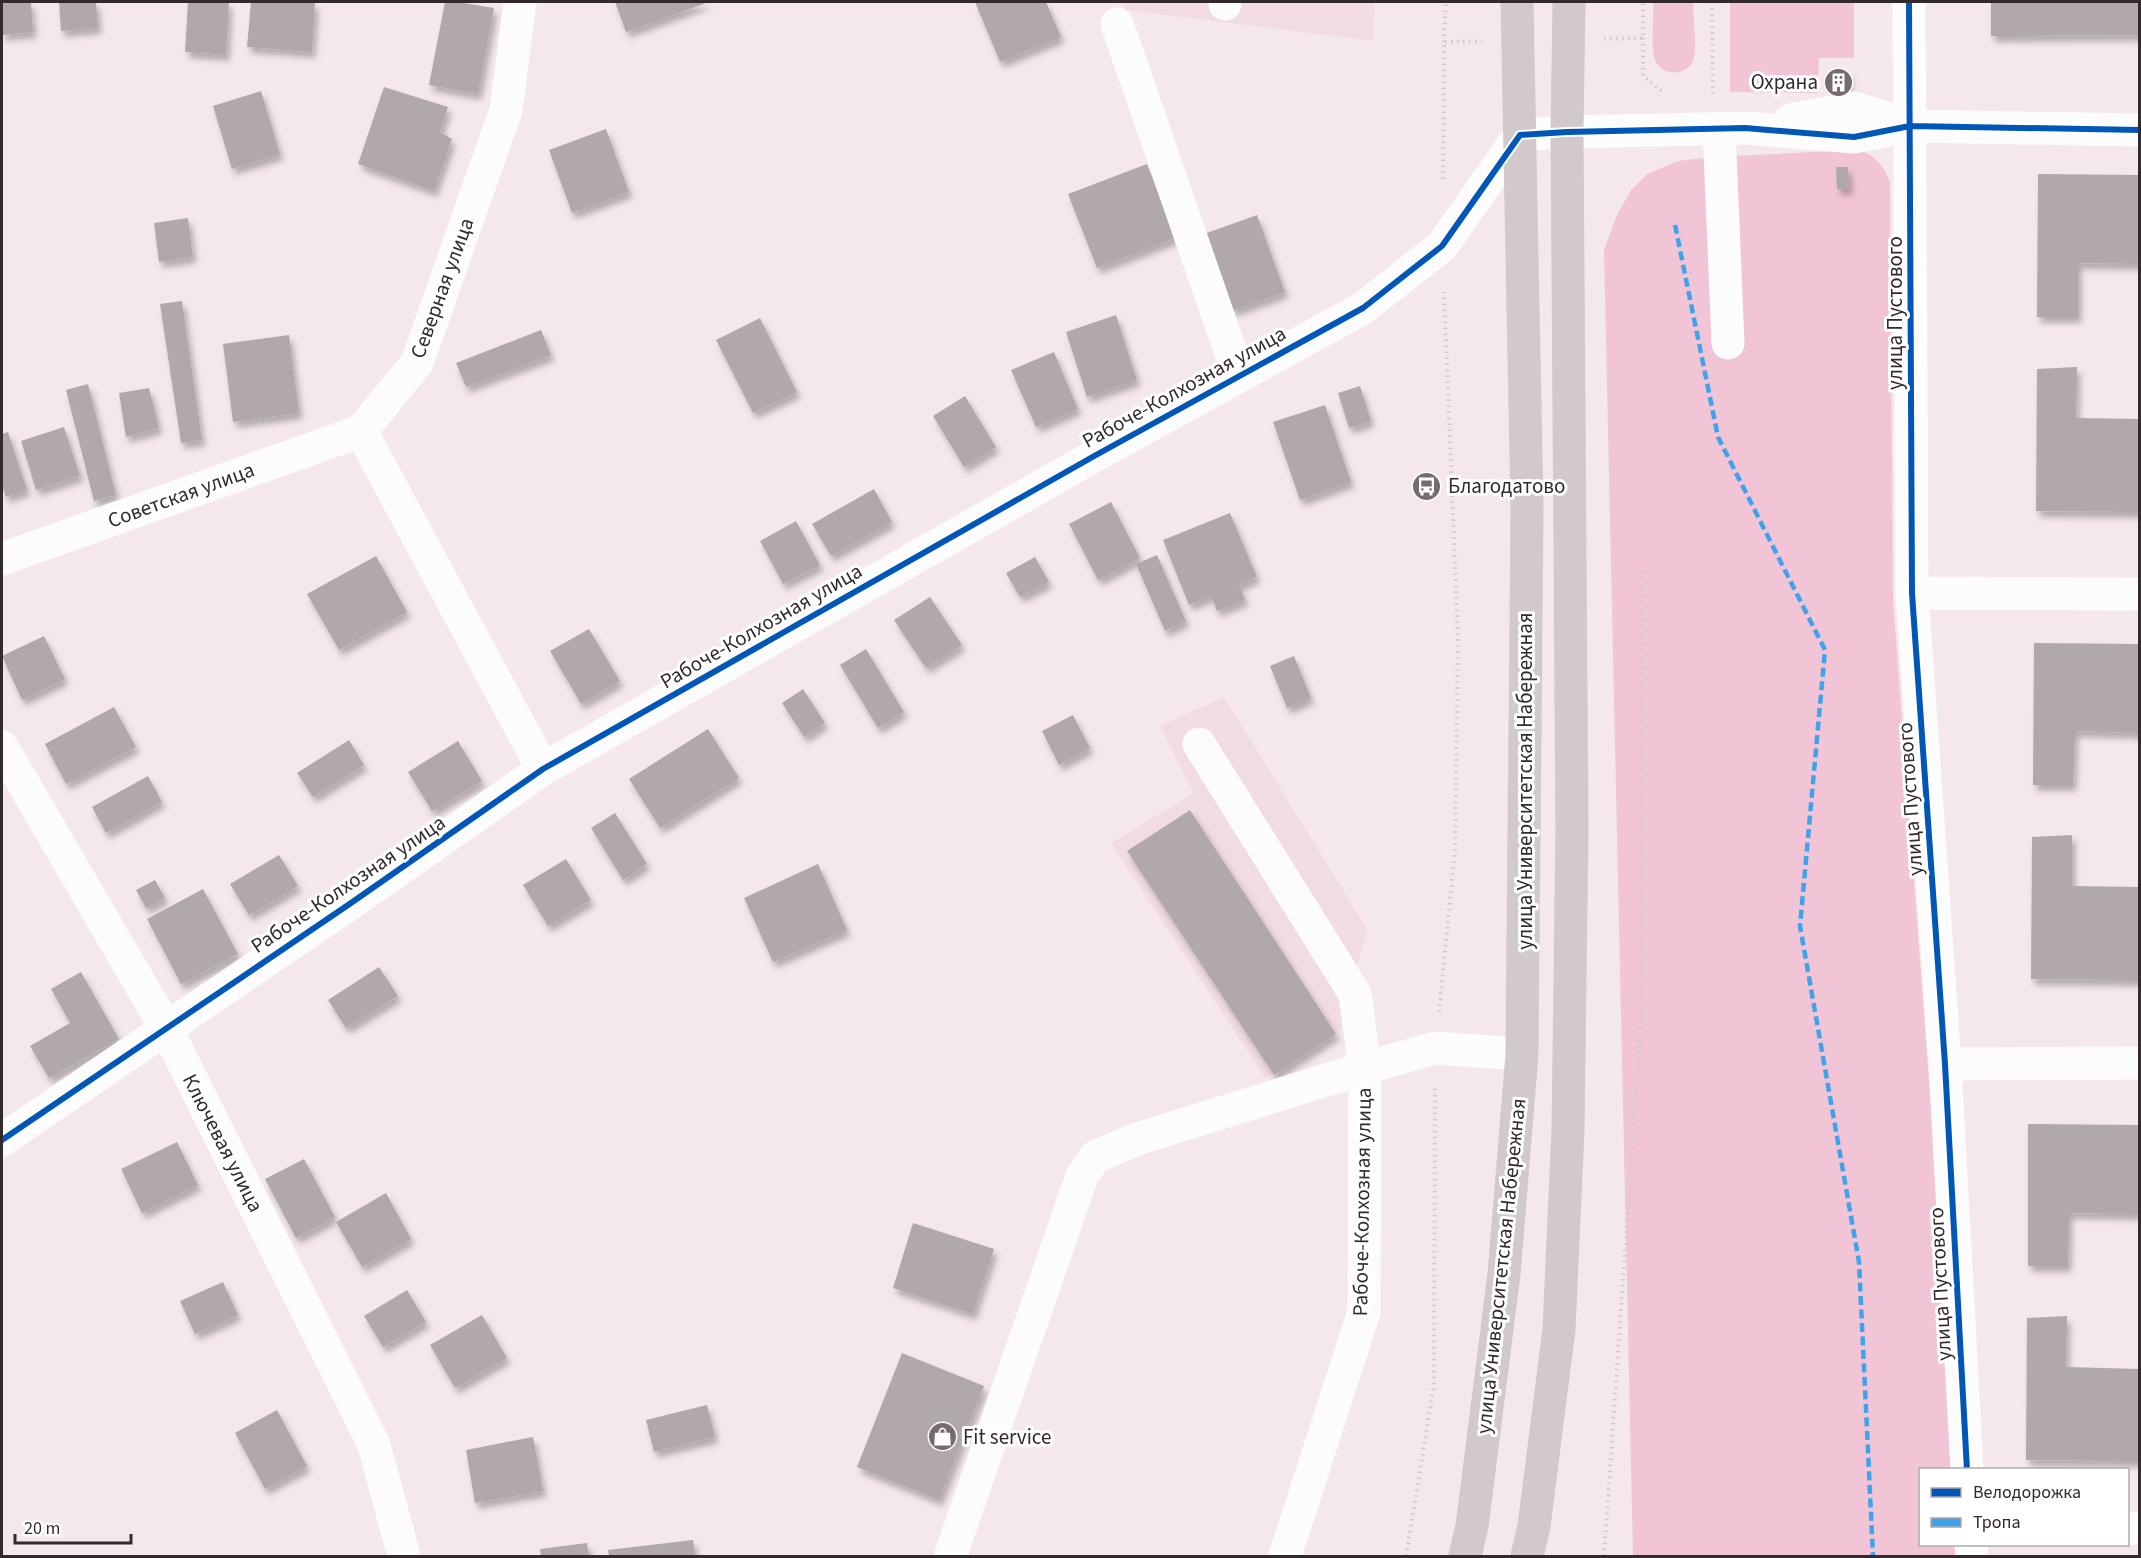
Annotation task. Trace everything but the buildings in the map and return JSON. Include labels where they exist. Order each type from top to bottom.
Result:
[{"type":"main road","name":"улица Университетская Набережная","points":[[1465,1557],[1472,1526],[1504,1274],[1522,1054],[1527,508],[1517,2]]},
{"type":"main road","points":[[1527,1557],[1534,1526],[1559,1329],[1569,1130],[1572,831],[1567,132],[1569,2]]},
{"type":"street","name":"Северная улица","points":[[361,431],[417,363],[506,110],[520,2]]},
{"type":"street","name":"улица Пустового","points":[[1910,2],[1912,593],[1945,1064],[1967,1468]]},
{"type":"street","points":[[1117,24],[1239,376]]},
{"type":"street","points":[[1520,135],[1726,119],[1854,137],[1910,126],[2139,130]]},
{"type":"street","points":[[1726,119],[1728,343]]},
{"type":"street","name":"Рабоче-Колхозная улица","points":[[2,1140],[351,903],[543,769],[1085,461],[1362,308],[1442,246],[1520,135]]},
{"type":"street","name":"Советская улица","points":[[2,559],[361,431]]},
{"type":"street","points":[[361,431],[543,769]]},
{"type":"street","points":[[1912,593],[2139,594]]},
{"type":"street","points":[[951,1554],[1082,1176],[1095,1157],[1137,1139],[1365,1068],[1356,994],[1199,744]]},
{"type":"street","name":"Ключевая улица","points":[[2,747],[166,1028],[374,1445],[404,1557]]},
{"type":"street","name":"Рабоче-Колхозная улица","points":[[1285,1557],[1364,1312],[1365,1068],[1435,1048],[1522,1054]]},
{"type":"street","points":[[1945,1064],[2139,1063]]},
{"type":"path","points":[[1444,42],[1446,2]]},
{"type":"path","points":[[1712,2],[1726,119]]},
{"type":"path","points":[[1406,1557],[1434,1385],[1435,1048],[1455,850],[1458,638],[1442,246]]},
{"type":"path","points":[[1604,1557],[1642,1004],[1641,568]]},
{"type":"shaded area","points":[[1122,2],[1375,2],[1373,41],[1126,10]]},
{"type":"shaded area","points":[[1653,2],[1693,2],[1694,57],[1687,69],[1681,72],[1661,68],[1654,57]]},
{"type":"shaded area","points":[[1730,2],[1854,2],[1854,58],[1819,58],[1818,93],[1730,92]]},
{"type":"shaded area","points":[[1858,150],[1878,162],[1890,182],[1893,599],[1958,1468],[1919,1468],[1919,1546],[1963,1546],[1964,1556],[1633,1556],[1604,250],[1617,215],[1631,190],[1647,174],[1678,161],[1712,157]]},
{"type":"shaded area","points":[[1224,697],[1367,929],[1342,1028],[1265,1078],[1111,843],[1194,793],[1160,726]]},
{"type":"marked path","points":[[1675,225],[1718,437],[1825,650],[1800,926],[1859,1262],[1873,1556]]},
{"type":"cycle path","points":[[1909,2],[1912,593],[1945,1064],[1967,1468]]},
{"type":"cycle path","points":[[2,1140],[351,903],[543,769],[1096,455],[1363,308],[1442,246],[1520,135],[1745,128],[1854,137],[1910,126],[2140,130]]},
{"type":"place","name":"Охрана","points":[[1839,82]]},
{"type":"place","name":"Благодатово","points":[[1427,486]]},
{"type":"place","name":"Fit service","points":[[942,1437]]}]
